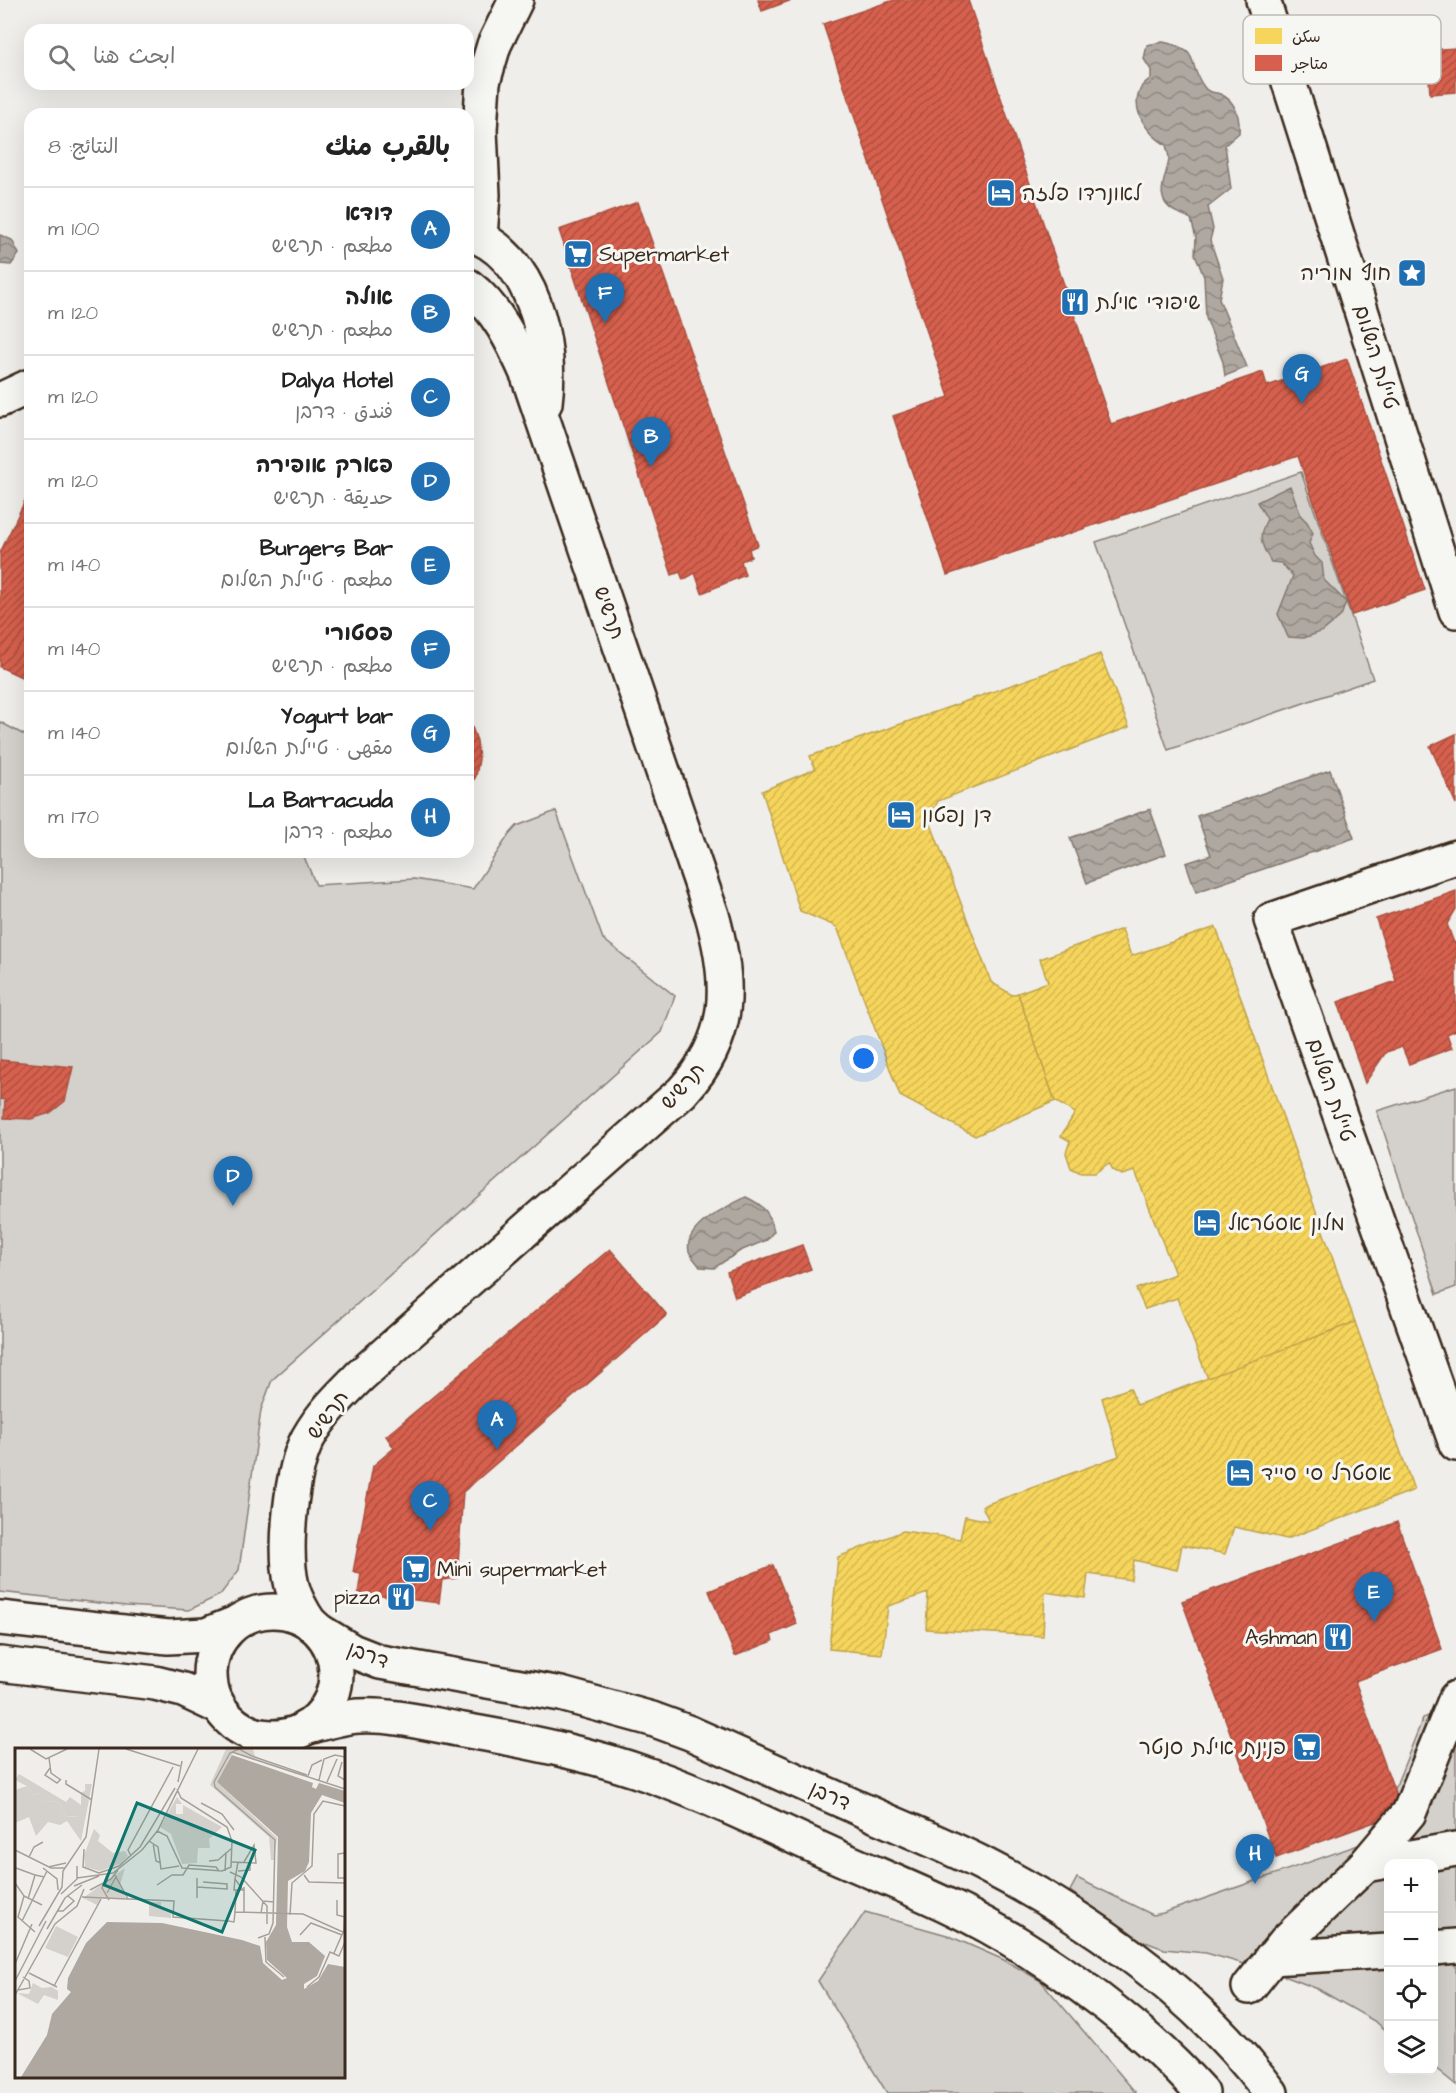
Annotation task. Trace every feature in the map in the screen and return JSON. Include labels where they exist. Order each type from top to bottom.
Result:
[{"type":"street","points":[[474,235],[483,195],[480,130],[483,82],[494,45],[516,0]]},
{"type":"street","name":"טיילת השלום","points":[[1263,0],[1268,15]]},
{"type":"street","name":"טיילת השלום","points":[[1290,84],[1456,611]]},
{"type":"street","name":"תרשיש","points":[[474,235],[504,254],[522,279],[536,309],[545,343],[548,380],[543,420]]},
{"type":"street","name":"תרשיש","points":[[315,1627],[296,1599],[292,1586],[289,1548],[293,1488],[297,1469],[308,1438],[319,1421],[361,1375],[682,1092],[705,1063],[720,1028],[724,998],[724,965],[712,915],[543,420],[518,352],[489,307],[474,292]]},
{"type":"street","points":[[0,400],[24,389]]},
{"type":"street","name":"טיילת השלום","points":[[1456,857],[1271,920],[1456,1444]]},
{"type":"street","points":[[0,1618],[176,1637],[206,1635],[231,1625],[247,1615],[266,1611],[284,1611],[302,1617],[327,1641],[334,1659],[336,1679],[327,1707],[305,1728]]},
{"type":"street","points":[[231,1625],[214,1649],[209,1668],[211,1688],[219,1707],[224,1715],[239,1727],[258,1735],[278,1737],[337,1719],[378,1716],[558,1748],[601,1759],[670,1782],[956,1910],[1018,1943],[1075,1980],[1129,2022],[1178,2066],[1202,2093]]},
{"type":"street","name":"דרבן","points":[[315,1627],[352,1651],[380,1662],[561,1694],[652,1719],[690,1733],[979,1862],[1044,1897],[1106,1937],[1163,1981],[1215,2029],[1271,2093]]},
{"type":"street","points":[[0,1664],[155,1683],[183,1690],[219,1707]]},
{"type":"street","points":[[1249,1987],[1285,1942],[1365,1865],[1409,1813],[1456,1698]]},
{"type":"street","points":[[1365,1865],[1456,1849]]},
{"type":"street","points":[[1438,1948],[1456,1946]]},
{"type":"street","points":[[1271,1958],[1384,1951]]},
{"type":"shaded area","points":[[1301,472],[1373,679],[1168,750],[1096,542]]},
{"type":"shaded area","points":[[0,722],[24,735],[24,858],[305,858],[316,885],[414,879],[473,889],[517,826],[556,811],[603,939],[675,996],[662,1032],[272,1380],[261,1410],[239,1570],[220,1595],[189,1610],[126,1606],[0,1592]]},
{"type":"shaded area","points":[[1456,1086],[1456,1287],[1437,1294],[1377,1111]]},
{"type":"shaded area","points":[[1456,1705],[1456,2085],[1438,2070],[1438,1859],[1384,1859],[1384,2029],[1318,1989],[1279,1974],[1206,1953],[1164,1949],[1140,1940],[1070,1891],[1077,1878],[1153,1915],[1364,1843],[1397,1783],[1423,1718]]},
{"type":"shaded area","points":[[865,1912],[947,1935],[1004,1960],[1041,1981],[1136,2093],[887,2093],[818,1981]]},
{"type":"water","points":[[1163,42],[1176,45],[1189,53],[1204,87],[1230,101],[1239,121],[1239,133],[1225,145],[1231,189],[1208,207],[1213,229],[1210,240],[1223,278],[1219,299],[1247,367],[1225,376],[1223,362],[1206,318],[1204,277],[1195,254],[1196,238],[1191,219],[1174,211],[1167,206],[1164,200],[1162,187],[1169,159],[1166,145],[1147,128],[1137,105],[1142,87],[1151,78],[1151,70],[1144,59],[1147,45]]},
{"type":"water","points":[[0,235],[12,240],[19,254],[11,265],[0,264]]},
{"type":"water","points":[[1290,486],[1301,516],[1313,533],[1309,543],[1315,556],[1322,563],[1324,580],[1346,602],[1341,616],[1323,631],[1304,638],[1288,637],[1278,614],[1293,576],[1281,563],[1271,562],[1265,550],[1261,536],[1267,519],[1257,502]]},
{"type":"water","points":[[1330,770],[1354,838],[1196,892],[1186,863],[1211,855],[1197,816]]},
{"type":"water","points":[[1150,809],[1166,854],[1087,883],[1070,838]]},
{"type":"water","points":[[746,1197],[765,1210],[774,1231],[767,1240],[740,1251],[714,1268],[700,1267],[689,1251],[689,1242],[693,1233],[708,1218]]},
{"type":"building: سكن","points":[[1100,654],[1129,727],[938,801],[929,819],[991,982],[1012,995],[1018,993],[1055,1101],[975,1136],[900,1096],[837,927],[800,911],[762,791],[815,769],[810,756]]},
{"type":"building: سكن","points":[[1216,927],[1355,1322],[1208,1379],[1177,1298],[1145,1309],[1136,1289],[1175,1274],[1135,1171],[1122,1175],[1113,1170],[1109,1163],[1095,1173],[1081,1173],[1071,1168],[1066,1153],[1070,1141],[1061,1136],[1075,1113],[1055,1101],[1018,993],[1048,982],[1040,959],[1122,929],[1131,956]]},
{"type":"building: سكن","name":"אסטרל סי סייד","points":[[1355,1322],[1414,1490],[1287,1539],[1234,1527],[1225,1554],[1182,1545],[1177,1570],[1134,1560],[1131,1580],[1088,1574],[1085,1598],[1045,1592],[1043,1636],[926,1629],[928,1593],[888,1606],[882,1654],[829,1649],[838,1557],[903,1531],[960,1539],[965,1516],[989,1521],[982,1506],[1119,1456],[1102,1398],[1130,1388],[1137,1405]]},
{"type":"building: متاجر","points":[[758,0],[792,0],[762,11]]},
{"type":"building: متاجر","points":[[894,0],[968,0],[1111,424],[1263,372],[1267,386],[1347,359],[1425,590],[1352,615],[1298,456],[947,575],[893,416],[949,397],[823,24]]},
{"type":"building: متاجر","points":[[1456,48],[1456,92],[1430,94],[1429,84],[1441,84],[1441,49]]},
{"type":"building: متاجر","points":[[638,202],[758,545],[749,549],[751,557],[741,561],[745,575],[702,593],[695,573],[683,580],[680,572],[672,575],[559,230]]},
{"type":"building: متاجر","points":[[24,503],[24,678],[0,667],[0,553]]},
{"type":"building: متاجر","points":[[474,733],[479,759],[474,780]]},
{"type":"building: متاجر","points":[[1456,734],[1456,804],[1430,746]]},
{"type":"building: متاجر","points":[[1456,891],[1456,909],[1447,924],[1454,943],[1456,942],[1456,1030],[1447,1034],[1452,1048],[1409,1064],[1402,1047],[1386,1052],[1365,1083],[1338,1002],[1396,981],[1376,919]]},
{"type":"building: متاجر","points":[[0,1060],[73,1067],[65,1101],[50,1113],[31,1119],[4,1118],[5,1100],[0,1099]]},
{"type":"building: متاجر","points":[[802,1245],[811,1269],[735,1297],[727,1272]]},
{"type":"building: متاجر","points":[[610,1249],[667,1315],[463,1492],[457,1578],[442,1580],[439,1603],[358,1593],[361,1573],[353,1572],[373,1466],[394,1448],[386,1436]]},
{"type":"building: متاجر","name":"פנינת אילת סנטר","points":[[1397,1522],[1442,1649],[1355,1681],[1402,1812],[1276,1858],[1182,1601]]},
{"type":"building: متاجر","points":[[773,1565],[797,1624],[771,1635],[773,1641],[735,1656],[709,1591]]},
{"type":"place","name":"לאונרדו פלזה","points":[[1001,193]]},
{"type":"place","name":"Supermarket","points":[[578,254]]},
{"type":"place","name":"חוף מוריה","points":[[1412,273]]},
{"type":"place","name":"שיפודי אילת","points":[[1075,302]]},
{"type":"place","name":"פסטורי","points":[[605,323]]},
{"type":"place","name":"Yogurt bar","points":[[1302,404]]},
{"type":"place","name":"אולה","points":[[651,467]]},
{"type":"place","name":"דן נפטון","points":[[901,815]]},
{"type":"place","name":"פארק אופירה","points":[[233,1206]]},
{"type":"place","name":"מלון אסטראל","points":[[1207,1223]]},
{"type":"place","name":"דודא","points":[[497,1450]]},
{"type":"place","name":"אסטרל סי סייד","points":[[1240,1473]]},
{"type":"place","name":"Dalya Hotel","points":[[430,1531]]},
{"type":"place","name":"Mini supermarket","points":[[416,1569]]},
{"type":"place","name":"pizza","points":[[401,1597]]},
{"type":"place","name":"Burgers Bar","points":[[1374,1622]]},
{"type":"place","name":"Ashman","points":[[1338,1637]]},
{"type":"place","name":"פנינת אילת סנטר","points":[[1307,1747]]},
{"type":"place","name":"La Barracuda","points":[[1255,1884]]}]
